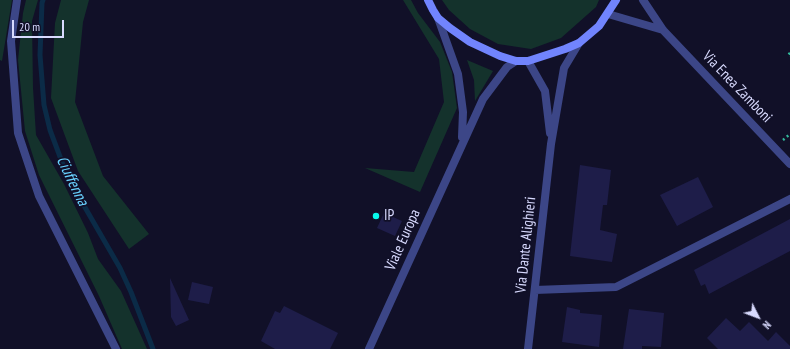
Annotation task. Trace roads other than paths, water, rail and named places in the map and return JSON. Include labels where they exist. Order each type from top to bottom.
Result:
[{"type":"main road","points":[[428,0],[438,18],[460,35],[484,50],[516,60],[528,61],[579,43],[599,26],[616,0]]},
{"type":"street","points":[[17,0],[11,41],[18,132],[39,196],[116,349]]},
{"type":"street","name":"Via Enea Zamboni","points":[[643,0],[663,30],[790,164]]},
{"type":"street","points":[[608,14],[663,30]]},
{"type":"street","name":"Viale Europa","points":[[438,18],[458,74],[463,112],[462,142]]},
{"type":"street","name":"Via Dante Alighieri","points":[[528,349],[551,144],[564,68],[579,43]]},
{"type":"street","name":"Viale Europa","points":[[369,349],[412,257],[462,142],[483,99],[507,67],[516,60]]},
{"type":"street","name":"Via Dante Alighieri","points":[[528,61],[545,91],[551,144]]},
{"type":"street","points":[[535,290],[616,287],[790,199]]},
{"type":"waterway","name":"Ciuffenna","points":[[43,0],[40,55],[44,105],[50,130],[68,178],[120,268],[153,349]]},
{"type":"place","name":"IP","points":[[376,216]]}]
